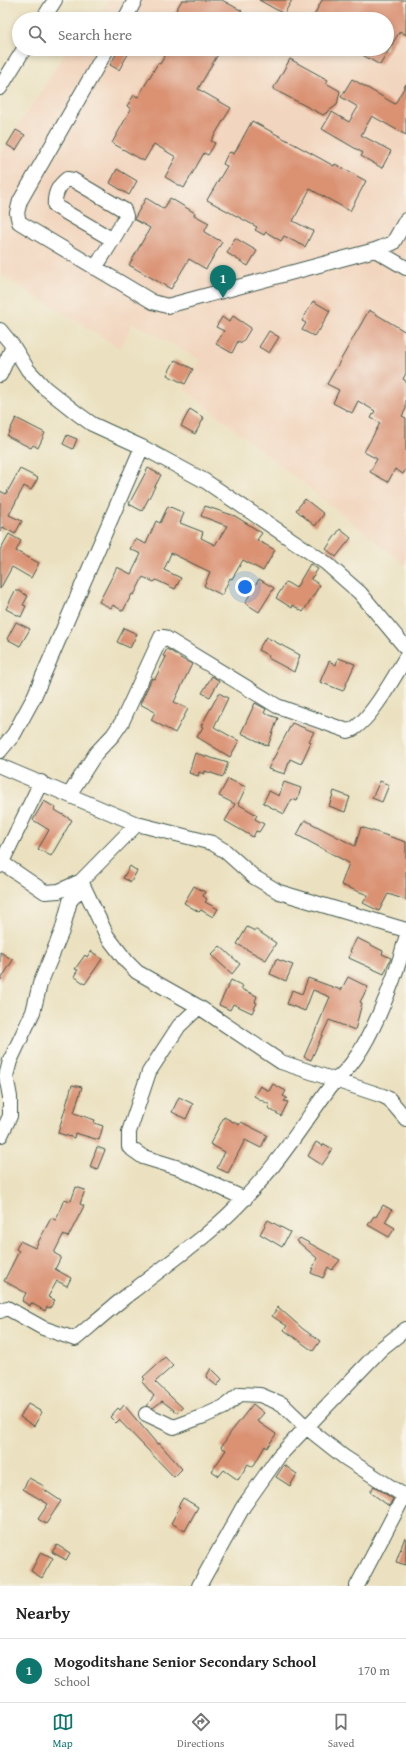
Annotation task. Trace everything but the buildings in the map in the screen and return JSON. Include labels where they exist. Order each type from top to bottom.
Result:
[{"type":"street","points":[[47,12],[54,0]]},
{"type":"street","points":[[128,12],[135,0]]},
{"type":"street","points":[[0,88],[20,56]]},
{"type":"street","points":[[103,56],[20,201],[17,213],[19,222],[153,302],[167,306],[375,250],[393,243],[406,220]]},
{"type":"street","points":[[95,268],[113,240],[126,216],[124,210],[73,180],[68,180],[62,184],[56,192],[55,206],[113,240]]},
{"type":"street","points":[[375,250],[406,268]]},
{"type":"street","points":[[0,330],[13,346],[28,370],[45,388],[78,414],[92,424],[142,447],[205,481],[326,564],[360,593],[406,648]]},
{"type":"street","points":[[0,375],[13,346]]},
{"type":"street","points":[[0,751],[14,734],[33,699],[142,447]]},
{"type":"street","points":[[69,795],[96,753],[113,735],[122,722],[161,637],[164,637],[277,706],[348,731],[352,730],[376,705],[406,657]]},
{"type":"street","points":[[0,766],[41,782],[137,824],[212,843],[225,851],[254,877],[279,892],[406,930]]},
{"type":"street","points":[[41,782],[1,864],[45,892],[59,891],[82,884]]},
{"type":"street","points":[[0,1135],[2,1135],[10,1116],[10,1097],[6,1076],[10,1061],[34,1012],[40,984],[62,931],[70,901],[82,884],[137,824]]},
{"type":"street","points":[[82,884],[107,936],[127,962],[137,972],[198,1007],[281,1062],[383,1096],[389,1099],[406,1119]]},
{"type":"street","points":[[0,1311],[7,1308],[43,1328],[75,1338],[134,1290],[173,1262],[245,1199],[288,1146],[334,1080],[342,1075],[360,1051],[389,992],[406,938]]},
{"type":"street","points":[[198,1007],[179,1026],[149,1072],[129,1132],[129,1147],[143,1157],[179,1168],[245,1199]]},
{"type":"street","points":[[199,1586],[243,1507],[278,1456],[382,1348],[406,1329]]},
{"type":"street","points":[[146,1414],[174,1427],[224,1407],[240,1394],[260,1395],[282,1404],[306,1427],[344,1457],[405,1497],[357,1586]]},
{"type":"shaded area","points":[[107,0],[406,0],[406,565],[184,389],[201,360],[133,323],[120,348],[0,274],[0,155],[64,56],[394,56],[394,12],[101,12]]},
{"type":"place","name":"Mogoditshane Senior Secondary School","points":[[223,298]]}]
